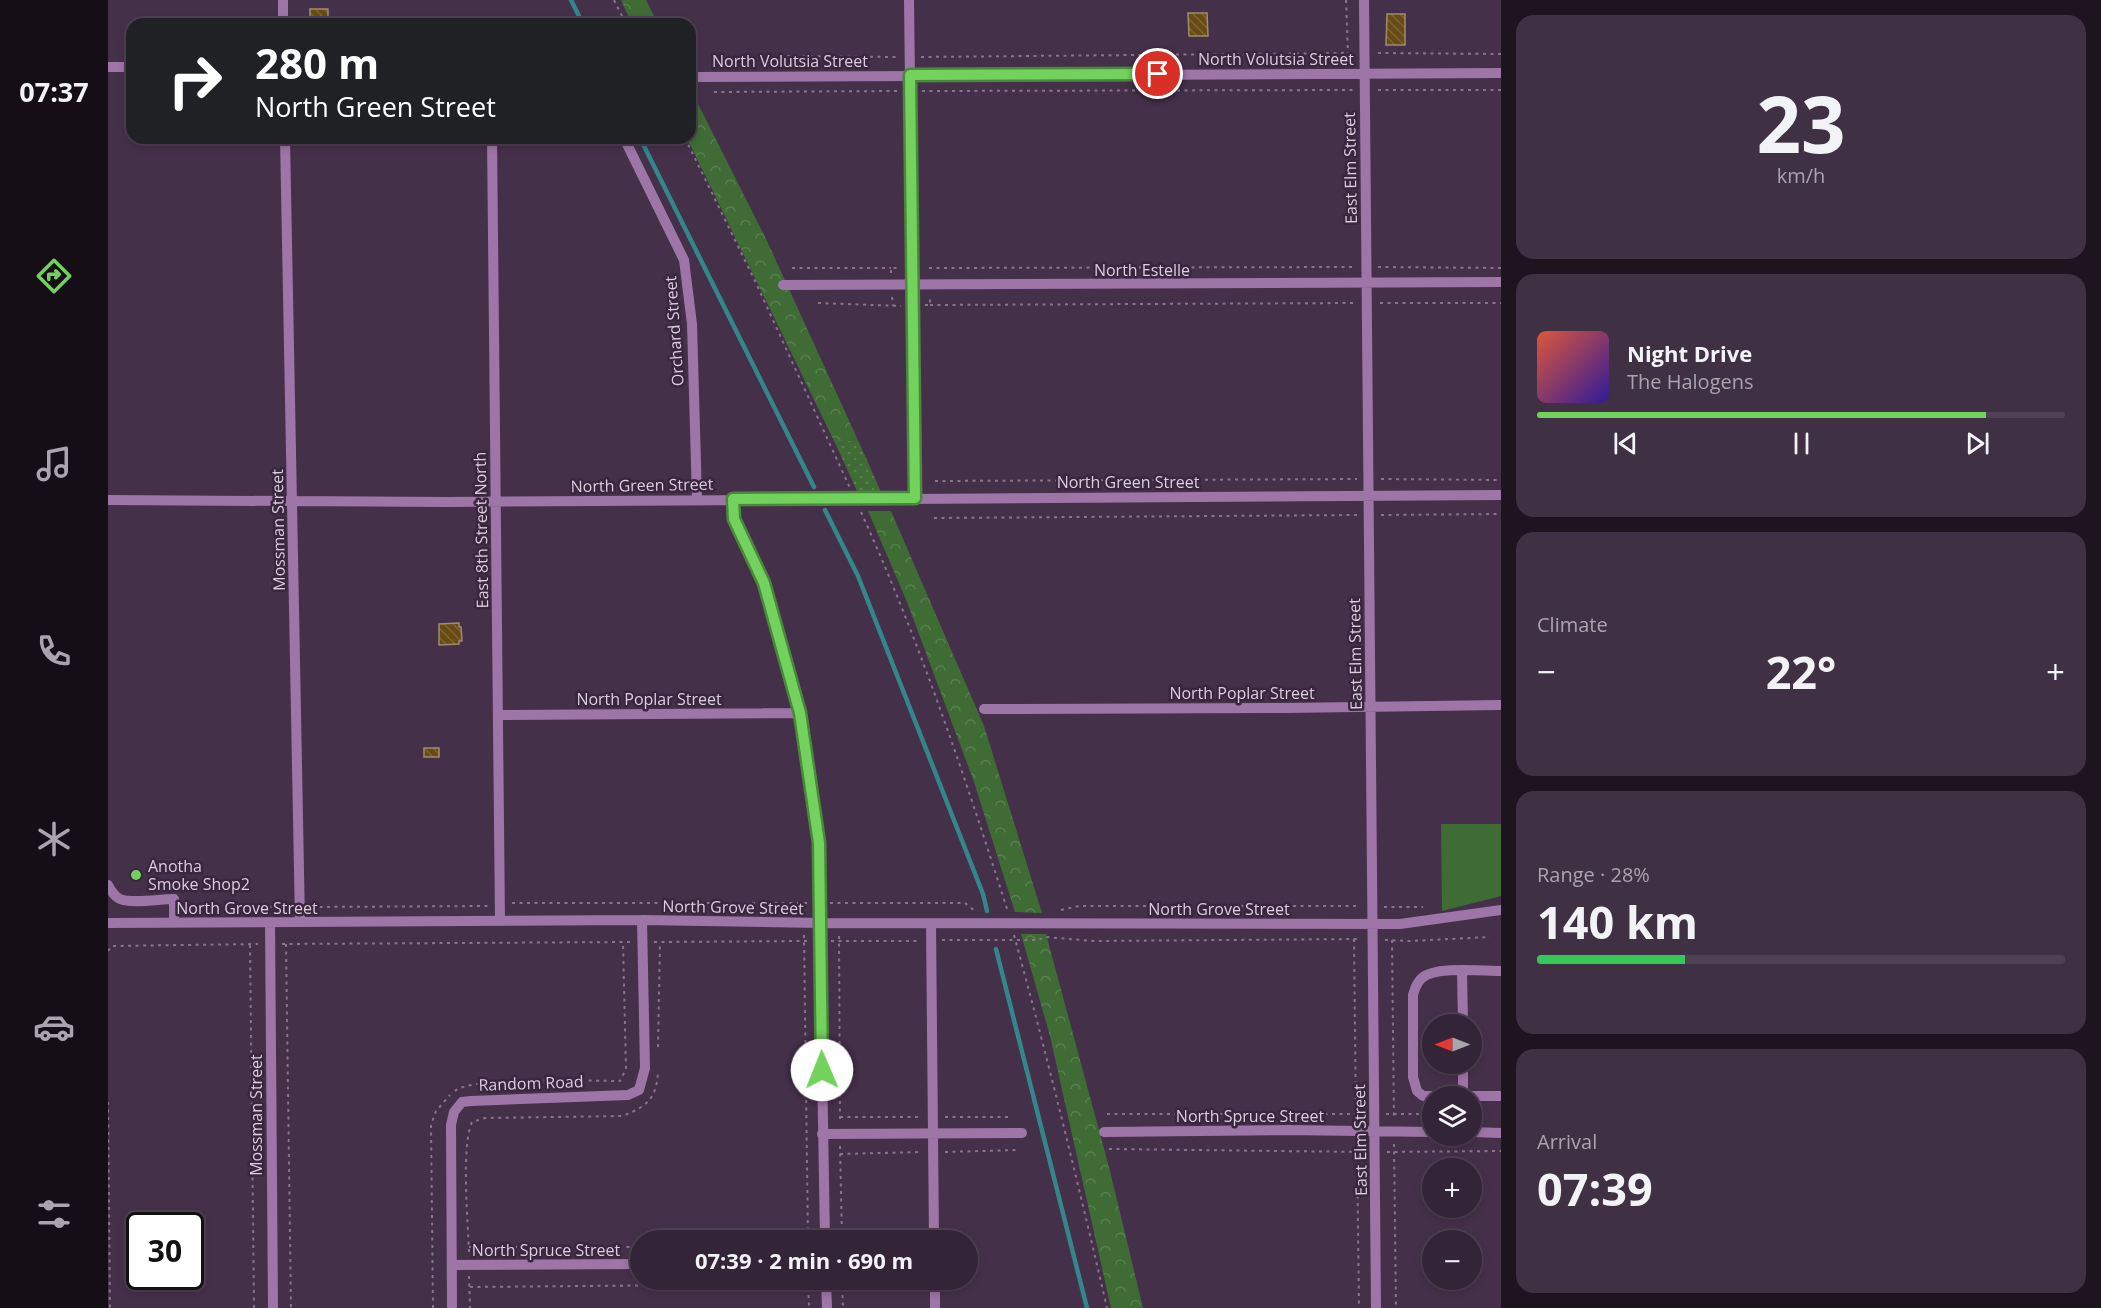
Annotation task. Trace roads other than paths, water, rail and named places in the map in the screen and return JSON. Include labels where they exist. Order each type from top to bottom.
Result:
[{"type":"street","points":[[283,0],[283,18]]},
{"type":"street","points":[[909,0],[915,498]]},
{"type":"street","name":"East Elm Street","points":[[1364,0],[1376,1308]]},
{"type":"street","points":[[108,67],[126,67]]},
{"type":"street","name":"North Volutsia Street","points":[[696,77],[1501,73]]},
{"type":"street","name":"Mossman Street","points":[[285,144],[300,922]]},
{"type":"street","name":"East 8th Street North","points":[[492,144],[500,921]]},
{"type":"street","name":"Orchard Street","points":[[627,144],[684,260],[692,324],[697,499]]},
{"type":"street","name":"North Estelle","points":[[783,285],[1501,282]]},
{"type":"street","name":"North Green Street","points":[[108,500],[496,501],[1501,495]]},
{"type":"street","points":[[733,499],[734,519],[764,583],[800,713],[818,825],[825,1230]]},
{"type":"street","name":"North Poplar Street","points":[[984,709],[1501,705]]},
{"type":"street","name":"North Poplar Street","points":[[498,715],[800,713]]},
{"type":"street","points":[[108,885],[119,899],[174,899],[174,923]]},
{"type":"street","name":"North Grove Street","points":[[108,923],[642,920],[931,924],[1400,924],[1501,910]]},
{"type":"street","name":"Random Road","points":[[452,1308],[451,1125],[454,1112],[462,1102],[628,1095],[639,1090],[645,1068],[642,920]]},
{"type":"street","name":"Mossman Street","points":[[270,922],[273,1308]]},
{"type":"street","points":[[931,924],[934,1230]]},
{"type":"street","points":[[1462,971],[1463,1014]]},
{"type":"street","points":[[1422,1095],[1417,1091],[1413,1077],[1413,995],[1416,986],[1422,978],[1435,972],[1501,971]]},
{"type":"street","points":[[1482,1096],[1501,1096]]},
{"type":"street","name":"North Spruce Street","points":[[1104,1132],[1422,1132]]},
{"type":"street","points":[[1482,1132],[1501,1133]]},
{"type":"street","points":[[822,1134],[1022,1133]]},
{"type":"street","name":"North Spruce Street","points":[[452,1265],[630,1264]]},
{"type":"street","points":[[826,1290],[827,1308]]},
{"type":"street","points":[[935,1290],[935,1308]]},
{"type":"waterway","points":[[571,0],[580,18]]},
{"type":"waterway","points":[[643,144],[814,487]]},
{"type":"waterway","points":[[825,510],[858,576],[983,894],[987,911]]},
{"type":"waterway","points":[[996,949],[1087,1308]]},
{"type":"place","name":"Anotha Smoke Shop2","points":[[136,875]]}]
